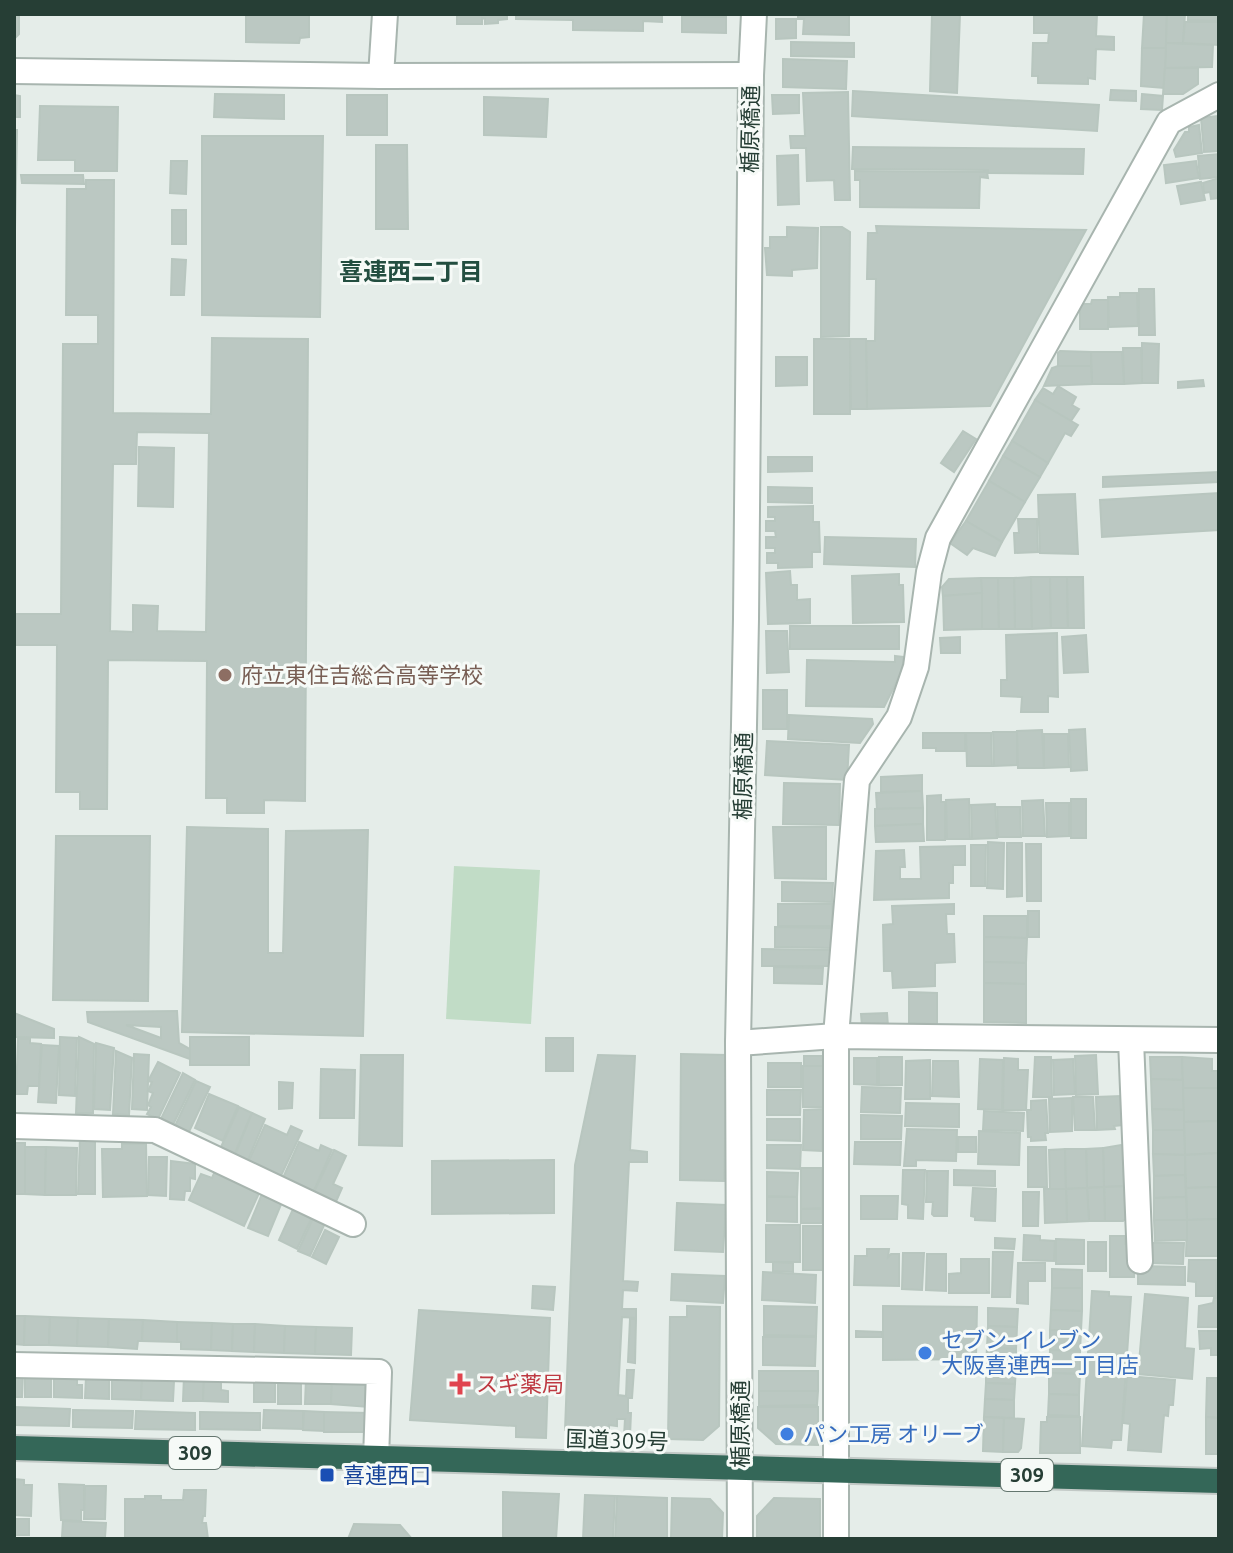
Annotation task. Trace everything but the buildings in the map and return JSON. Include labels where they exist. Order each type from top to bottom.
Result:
[{"type":"highway","name":"国道309号","points":[[14,1448],[1219,1481]]},
{"type":"street","points":[[381,76],[385,14]]},
{"type":"street","name":"楯原橋通","points":[[740,1539],[738,1043],[754,14]]},
{"type":"street","points":[[14,71],[381,76],[751,75]]},
{"type":"street","points":[[836,1539],[836,1036],[857,780],[899,717],[912,680],[929,572],[938,538],[1169,122],[1219,95]]},
{"type":"street","points":[[738,1043],[836,1036],[1219,1040]]},
{"type":"street","points":[[1131,1040],[1140,1261]]},
{"type":"street","points":[[14,1126],[155,1130],[353,1224]]},
{"type":"street","points":[[14,1365],[379,1372],[376,1459]]},
{"type":"green space","points":[[454,866],[540,870],[531,1024],[446,1019]]},
{"type":"place","name":"府立東住吉総合高等学校","points":[[225,675]]},
{"type":"place","name":"セブン-イレブン 大阪喜連西一丁目店","points":[[925,1353]]},
{"type":"place","name":"スギ薬局","points":[[460,1384]]},
{"type":"place","name":"パン工房 オリーブ","points":[[787,1434]]},
{"type":"place","name":"喜連西口","points":[[327,1475]]},
{"type":"district","name":"喜連西二丁目","points":[[411,272]]}]
